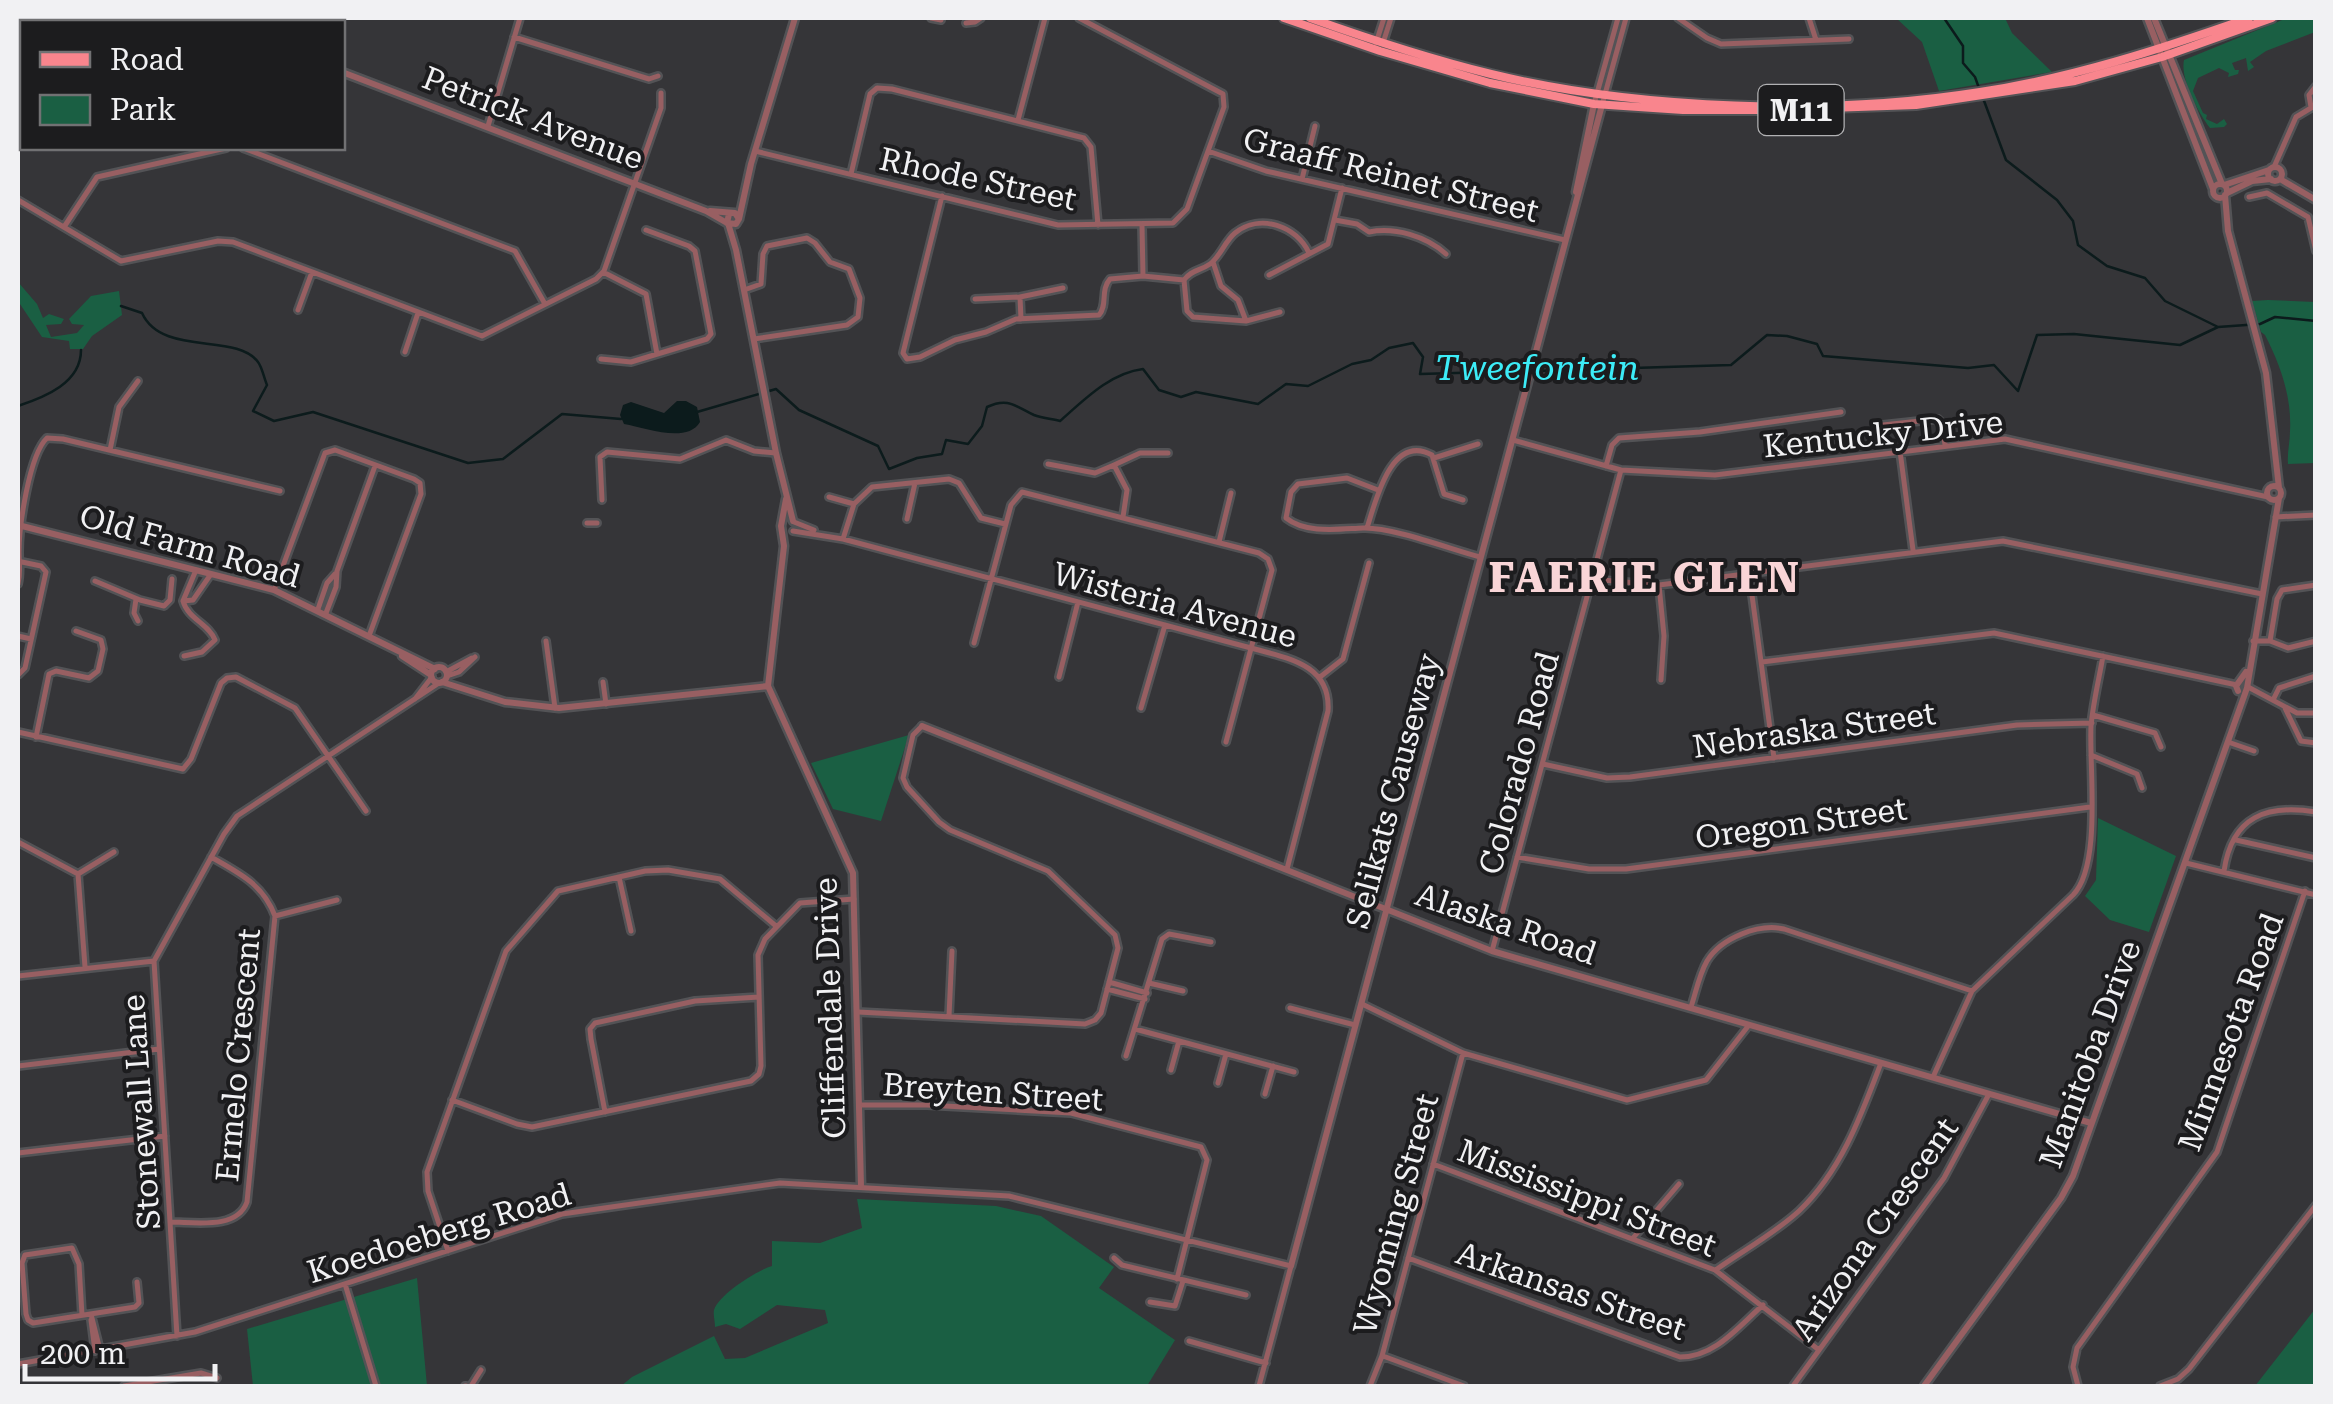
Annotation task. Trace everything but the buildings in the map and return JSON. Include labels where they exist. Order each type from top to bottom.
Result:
[{"type":"main road","name":"M11","points":[[1284,18],[1504,86],[1598,104],[1683,110],[1878,109],[1961,97],[2164,51],[2272,18]]},
{"type":"main road","name":"M11","points":[[1310,18],[1378,46],[1491,74],[1602,93],[1725,104],[1961,97]]},
{"type":"main road","name":"M11","points":[[2164,51],[2249,18]]},
{"type":"street","points":[[488,126],[520,18]]},
{"type":"street","points":[[736,250],[743,194],[795,18]]},
{"type":"street","points":[[932,18],[941,20]]},
{"type":"street","points":[[966,23],[981,18]]},
{"type":"street","points":[[1018,120],[1044,18]]},
{"type":"street","points":[[1080,18],[1222,92],[1224,107],[1208,151]]},
{"type":"street","points":[[1378,46],[1388,18]]},
{"type":"street","name":"Selikats Causeway","points":[[1602,93],[1618,18]]},
{"type":"street","name":"Selikats Causeway","points":[[1260,1386],[1575,208],[1598,104],[1626,18]]},
{"type":"street","points":[[1680,18],[1721,44],[1848,39]]},
{"type":"street","points":[[1809,18],[1816,40]]},
{"type":"street","points":[[2147,18],[2164,51]]},
{"type":"street","points":[[2154,18],[2164,51]]},
{"type":"street","points":[[514,38],[649,79],[658,76]]},
{"type":"street","name":"Manitoba Drive","points":[[2164,51],[2224,189],[2228,231]]},
{"type":"street","name":"Manitoba Drive","points":[[1924,1386],[2067,1189],[2228,742],[2248,667],[2276,517],[2272,493],[2276,472],[2266,373],[2228,231],[2164,51]]},
{"type":"street","name":"Petrick Avenue","points":[[345,73],[728,218]]},
{"type":"street","points":[[2276,172],[2294,119],[2313,106],[2310,91],[2316,86]]},
{"type":"street","points":[[851,174],[869,98],[877,88],[892,88],[1084,138],[1089,142],[1098,226]]},
{"type":"street","points":[[18,200],[121,261],[228,241],[482,336],[603,272],[662,108],[661,93]]},
{"type":"street","points":[[1302,180],[1315,126]]},
{"type":"street","points":[[63,228],[98,177],[217,150]]},
{"type":"street","points":[[249,150],[515,251],[545,304]]},
{"type":"street","name":"Rhode Street","points":[[755,150],[1058,225],[1098,226],[1170,224],[1185,213],[1208,151]]},
{"type":"street","name":"Graaff Reinet Street","points":[[1208,151],[1253,168],[1565,240]]},
{"type":"street","points":[[2214,192],[2276,172]]},
{"type":"street","points":[[2276,172],[2316,200]]},
{"type":"street","points":[[1270,275],[1328,244],[1342,188]]},
{"type":"street","points":[[2214,192],[2224,189]]},
{"type":"street","points":[[433,674],[482,696],[517,705],[554,708],[768,686],[790,521],[728,218],[743,194]]},
{"type":"street","points":[[2249,197],[2268,194],[2308,217],[2316,250]]},
{"type":"street","points":[[942,196],[903,353],[906,359],[1021,319],[1099,315],[1104,288],[1110,280],[1143,276],[1184,280]]},
{"type":"street","points":[[728,218],[736,214],[738,221]]},
{"type":"street","points":[[1335,220],[1356,224],[1368,232],[1384,228],[1407,234],[1431,242],[1446,254]]},
{"type":"street","points":[[1280,312],[1246,321],[1191,316],[1184,280],[1213,262],[1236,232],[1256,224],[1294,231],[1310,253]]},
{"type":"street","points":[[1142,225],[1143,276]]},
{"type":"street","points":[[602,359],[625,362],[657,354],[707,339],[711,331],[693,249],[646,230]]},
{"type":"street","points":[[744,290],[761,284],[768,246],[807,238],[830,262],[849,269],[860,298],[860,312],[847,325],[754,339]]},
{"type":"street","points":[[1213,262],[1221,286],[1238,300],[1246,321]]},
{"type":"street","points":[[298,310],[312,272]]},
{"type":"street","points":[[603,272],[647,295],[657,354]]},
{"type":"street","points":[[975,299],[1062,288]]},
{"type":"street","points":[[1020,296],[1021,319]]},
{"type":"street","points":[[406,352],[418,313]]},
{"type":"street","points":[[110,450],[120,407],[138,381]]},
{"type":"street","points":[[1606,466],[1612,445],[1620,438],[1651,438],[1841,412]]},
{"type":"street","points":[[1883,425],[1938,419],[1945,445]]},
{"type":"street","points":[[18,584],[19,526],[42,441],[56,437],[280,490]]},
{"type":"street","name":"Kentucky Drive","points":[[1512,440],[1620,470],[1723,475],[1995,438],[2272,493]]},
{"type":"street","points":[[602,500],[600,459],[611,451],[680,460],[726,440],[754,451],[776,453]]},
{"type":"street","points":[[1434,458],[1478,444]]},
{"type":"street","points":[[274,590],[325,452],[332,450],[414,479],[422,489],[369,636]]},
{"type":"street","points":[[1367,528],[1386,474],[1408,452],[1421,450],[1434,458],[1444,494],[1463,500]]},
{"type":"street","points":[[1900,451],[1913,550]]},
{"type":"street","points":[[1048,464],[1094,474],[1140,453],[1168,453]]},
{"type":"street","points":[[1114,465],[1127,490],[1123,517]]},
{"type":"street","points":[[322,611],[336,586],[337,572],[375,466]]},
{"type":"street","name":"Colorado Road","points":[[1492,951],[1620,470]]},
{"type":"street","points":[[1378,490],[1341,478],[1298,484],[1291,492],[1286,518],[1334,530],[1367,528],[1482,558]]},
{"type":"street","points":[[844,539],[854,504],[872,486],[956,480],[979,516],[1006,525]]},
{"type":"street","points":[[907,519],[915,483]]},
{"type":"street","points":[[974,643],[1012,500],[1026,491],[1260,553],[1271,564],[1226,742]]},
{"type":"street","points":[[1219,542],[1231,494]]},
{"type":"street","points":[[829,496],[854,504]]},
{"type":"street","points":[[2276,517],[2316,515]]},
{"type":"street","points":[[789,531],[790,521]]},
{"type":"street","name":"Wisteria Avenue","points":[[790,521],[822,534]]},
{"type":"street","points":[[588,523],[597,523]]},
{"type":"street","name":"Old Farm Road","points":[[19,526],[274,590],[322,611],[433,674]]},
{"type":"street","name":"Wisteria Avenue","points":[[789,531],[844,539],[1304,664],[1320,677],[1328,692],[1328,711],[1287,869]]},
{"type":"street","points":[[1592,579],[1659,585],[1992,541],[2014,542],[2262,594]]},
{"type":"street","points":[[18,675],[25,668],[46,572],[41,566],[20,562]]},
{"type":"street","points":[[169,563],[172,577],[182,567]]},
{"type":"street","points":[[1320,677],[1343,659],[1369,563]]},
{"type":"street","points":[[184,656],[202,652],[215,640],[183,601],[196,570]]},
{"type":"street","points":[[1750,573],[1774,758]]},
{"type":"street","points":[[183,601],[193,600],[211,574]]},
{"type":"street","points":[[95,581],[136,599],[166,605],[172,579]]},
{"type":"street","points":[[1659,585],[1664,636],[1661,680]]},
{"type":"street","points":[[2270,642],[2277,598],[2282,590],[2316,585]]},
{"type":"street","points":[[136,599],[134,613],[138,621]]},
{"type":"street","points":[[1059,677],[1078,602]]},
{"type":"street","points":[[1140,708],[1165,625]]},
{"type":"street","points":[[36,738],[49,674],[56,671],[91,678],[99,669],[101,640],[76,631]]},
{"type":"street","points":[[1762,662],[1983,633],[2243,687],[2300,714],[2316,713]]},
{"type":"street","points":[[18,636],[31,639]]},
{"type":"street","points":[[2253,641],[2288,648],[2316,641]]},
{"type":"street","points":[[546,642],[554,708]]},
{"type":"street","points":[[1933,1076],[1972,992],[2083,883],[2089,862],[2092,719],[2104,656]]},
{"type":"street","name":"Stonewall Lane","points":[[177,1336],[154,962],[237,816],[475,657],[459,672],[444,679]]},
{"type":"street","points":[[433,674],[444,679]]},
{"type":"street","name":"Stonewall Lane","points":[[413,701],[433,674]]},
{"type":"street","points":[[2272,701],[2279,688],[2316,676]]},
{"type":"street","points":[[18,732],[182,769],[189,764],[224,679],[236,677],[291,704],[366,811]]},
{"type":"street","points":[[604,682],[606,704]]},
{"type":"street","name":"Cliffendale Drive","points":[[768,686],[852,869],[862,1186]]},
{"type":"street","points":[[2284,706],[2301,741],[2316,743]]},
{"type":"street","name":"Nebraska Street","points":[[1543,764],[1623,778],[2017,725],[2092,719],[2156,732],[2161,746]]},
{"type":"street","points":[[858,1012],[1086,1024],[1101,1013],[1118,942],[1111,930],[1048,871],[947,829],[907,787],[904,767],[913,735],[922,726]]},
{"type":"street","name":"Alaska Road","points":[[922,726],[1492,951],[2091,1123]]},
{"type":"street","points":[[2228,742],[2254,751]]},
{"type":"street","points":[[2091,754],[2137,774],[2142,788]]},
{"type":"street","name":"Oregon Street","points":[[1517,857],[1598,870],[1626,870],[2090,807]]},
{"type":"street","points":[[2224,872],[2225,861],[2252,818],[2286,807],[2316,812]]},
{"type":"street","points":[[2236,840],[2316,858]]},
{"type":"street","points":[[18,842],[78,874]]},
{"type":"street","points":[[78,874],[114,852]]},
{"type":"street","name":"Ermelo Crescent","points":[[170,1222],[226,1221],[238,1217],[245,1208],[274,916],[264,893],[254,883],[211,857]]},
{"type":"street","points":[[2186,863],[2316,895]]},
{"type":"street","points":[[448,1251],[426,1181],[499,968],[514,940],[558,892],[661,869],[716,878],[776,926]]},
{"type":"street","points":[[78,874],[85,968]]},
{"type":"street","points":[[619,877],[630,931]]},
{"type":"street","name":"Minnesota Road","points":[[2078,1386],[2073,1363],[2077,1348],[2217,1152],[2305,891]]},
{"type":"street","points":[[452,1100],[526,1127],[754,1080],[762,1066],[758,949],[800,903],[855,899]]},
{"type":"street","points":[[274,916],[337,900]]},
{"type":"street","points":[[1691,1007],[1702,970],[1714,952],[1766,926],[1784,928],[1972,992]]},
{"type":"street","points":[[1126,1056],[1160,942],[1166,935],[1210,942]]},
{"type":"street","points":[[949,1016],[952,951]]},
{"type":"street","points":[[18,976],[154,962]]},
{"type":"street","points":[[1149,984],[1184,991]]},
{"type":"street","points":[[1108,986],[1146,996]]},
{"type":"street","points":[[605,1112],[590,1039],[590,1028],[595,1024],[696,1001],[759,997]]},
{"type":"street","points":[[1362,1004],[1463,1053],[1623,1099],[1706,1080],[1749,1025]]},
{"type":"street","points":[[1290,1008],[1355,1025]]},
{"type":"street","points":[[1136,1029],[1294,1072]]},
{"type":"street","points":[[1171,1070],[1179,1041]]},
{"type":"street","points":[[18,1066],[159,1049]]},
{"type":"street","name":"Wyoming Street","points":[[1370,1386],[1382,1356],[1463,1053]]},
{"type":"street","points":[[1218,1083],[1226,1054]]},
{"type":"street","points":[[1716,1270],[1790,1219],[1810,1199],[1849,1142],[1881,1062]]},
{"type":"street","points":[[1264,1094],[1273,1066]]},
{"type":"street","name":"Arizona Crescent","points":[[1793,1386],[1944,1178],[1989,1094]]},
{"type":"street","name":"Breyten Street","points":[[860,1105],[927,1104],[1071,1113],[1196,1144],[1206,1152],[1207,1160],[1180,1280]]},
{"type":"street","points":[[18,1153],[165,1136]]},
{"type":"street","name":"Mississippi Street","points":[[1433,1164],[1716,1270],[1819,1350]]},
{"type":"street","name":"Koedoeberg Road","points":[[18,1364],[177,1336],[577,1212],[780,1183],[1009,1196],[1292,1266]]},
{"type":"street","points":[[1633,1238],[1678,1184]]},
{"type":"street","points":[[2160,1386],[2178,1379],[2189,1369],[2316,1205]]},
{"type":"street","points":[[82,1315],[79,1264],[72,1248],[25,1255],[22,1263],[28,1320],[34,1323],[91,1314],[138,1305],[138,1282]]},
{"type":"street","points":[[1114,1258],[1122,1266],[1246,1295]]},
{"type":"street","name":"Arkansas Street","points":[[1408,1258],[1680,1357],[1696,1356],[1714,1348],[1763,1305]]},
{"type":"street","points":[[1150,1302],[1175,1306],[1180,1280]]},
{"type":"street","points":[[345,1284],[376,1386]]},
{"type":"street","points":[[91,1314],[98,1351]]},
{"type":"street","points":[[1189,1341],[1266,1363]]},
{"type":"street","points":[[1382,1356],[1464,1386]]},
{"type":"street","points":[[468,1386],[480,1370]]},
{"type":"street","points":[[124,1386],[201,1373],[217,1378]]},
{"type":"green space","points":[[1896,18],[2005,18],[2012,33],[2052,72],[1939,91],[1922,42]]},
{"type":"green space","points":[[2287,18],[2315,18],[2315,32],[2266,51],[2250,62],[2254,67],[2248,71],[2246,58],[2232,63],[2238,74],[2228,77],[2229,73],[2219,68],[2198,78],[2193,91],[2206,119],[2217,124],[2224,119],[2227,124],[2210,128],[2187,86],[2184,60]]},
{"type":"green space","points":[[18,282],[37,304],[43,318],[49,314],[64,319],[61,324],[46,325],[51,337],[77,333],[84,325],[72,324],[69,319],[91,296],[119,291],[122,315],[92,336],[83,349],[70,349],[69,341],[42,337],[18,301]]},
{"type":"green space","points":[[2252,301],[2315,302],[2315,463],[2288,464],[2287,393]]},
{"type":"green space","points":[[909,735],[881,821],[833,809],[811,763]]},
{"type":"green space","points":[[2098,818],[2176,856],[2149,932],[2110,920],[2085,896],[2096,880]]},
{"type":"green space","points":[[857,1199],[996,1206],[1041,1216],[1114,1267],[1099,1288],[1175,1340],[1147,1386],[621,1386],[714,1336],[725,1359],[745,1358],[828,1323],[825,1310],[777,1305],[740,1329],[726,1324],[715,1327],[714,1312],[731,1290],[772,1266],[772,1241],[820,1243],[862,1228]]},
{"type":"green space","points":[[417,1278],[427,1386],[253,1386],[247,1329]]},
{"type":"green space","points":[[2315,1309],[2315,1386],[2255,1386]]},
{"type":"shaded area","points":[[677,401],[697,407],[700,422],[694,429],[665,433],[624,424],[620,415],[623,405],[631,402],[664,413]]},
{"type":"waterway","points":[[1944,18],[1963,46],[1963,63],[1980,91]]},
{"type":"waterway","points":[[1983,98],[2006,160],[2057,200],[2073,221],[2078,245],[2107,266],[2145,278],[2165,301],[2218,327],[2260,324],[2275,317],[2316,321]]},
{"type":"waterway","name":"Tweefontein","points":[[121,306],[142,313],[152,327],[165,335],[248,353],[259,364],[267,385],[253,411],[274,421],[313,412],[468,463],[503,459],[562,414],[621,419]]},
{"type":"waterway","name":"Tweefontein","points":[[1535,371],[1731,365],[1767,335],[1817,344],[1823,356],[1968,368],[1994,365],[2018,391],[2037,335],[2074,334],[2180,345],[2218,327]]},
{"type":"waterway","name":"Tweefontein","points":[[697,412],[776,389],[799,410],[878,446],[889,469],[942,454],[946,440],[968,444],[982,426],[987,407],[994,404],[1011,404],[1060,421],[1109,382],[1143,369],[1159,390],[1181,397],[1196,392],[1258,404],[1286,384],[1308,386],[1352,364],[1371,360],[1389,348],[1413,343],[1423,357],[1420,374],[1527,371]]},
{"type":"waterway","points":[[18,406],[50,393],[68,380],[81,350]]},
{"type":"district","name":"FAERIE GLEN","points":[[1645,577]]}]
